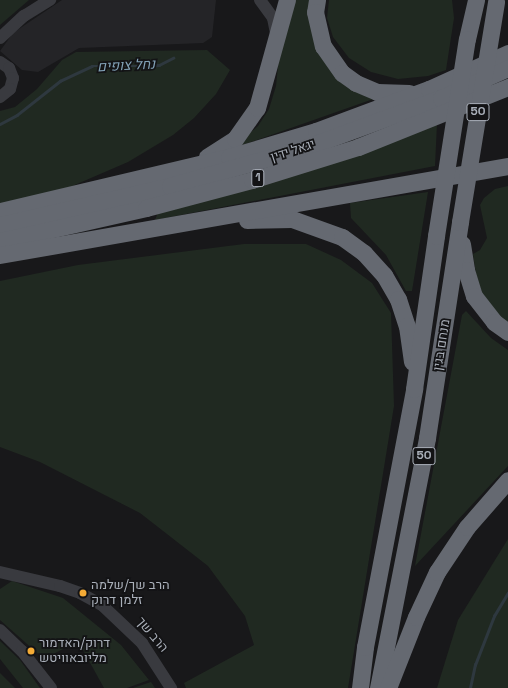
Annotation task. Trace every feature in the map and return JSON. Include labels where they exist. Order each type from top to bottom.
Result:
[{"type":"highway","points":[[132,181],[194,162],[225,147],[235,139],[250,119],[261,96],[276,33],[287,0]]},
{"type":"highway","points":[[317,0],[315,12],[323,46],[342,73],[356,83],[377,92],[396,94],[429,89]]},
{"type":"highway","name":"מנחם בגין","points":[[378,688],[427,438],[496,1]]},
{"type":"highway","name":"מנחם בגין","points":[[360,688],[365,647],[414,389],[436,236],[467,40],[470,6]]},
{"type":"highway","points":[[0,211],[229,157],[316,131],[429,89],[508,53]]},
{"type":"highway","name":"יגאל ידין","points":[[0,225],[177,184],[307,147],[441,98],[508,68]]},
{"type":"highway","name":"יגאל ידין","points":[[0,241],[153,206],[252,180],[358,147],[508,87]]},
{"type":"highway","points":[[0,255],[508,166]]},
{"type":"highway","points":[[481,170],[508,170]]},
{"type":"highway","points":[[130,232],[264,219],[292,219],[342,237],[364,253],[384,275],[398,299],[407,326],[414,389]]},
{"type":"highway","points":[[460,222],[463,255],[474,296],[494,322],[508,332]]},
{"type":"highway","points":[[388,688],[416,617],[437,572],[467,527],[508,480]]},
{"type":"street","points":[[0,38],[24,16],[50,0]]},
{"type":"street","points":[[260,0],[273,18],[276,33]]},
{"type":"street","points":[[0,97],[6,94],[12,84],[12,73],[2,60]]},
{"type":"street","name":"הרב שך","points":[[0,572],[71,590],[103,606],[146,648],[171,688]]},
{"type":"street","points":[[0,580],[14,575]]},
{"type":"street","points":[[0,630],[26,655],[52,688]]},
{"type":"shaded area","points":[[0,0],[29,0],[0,25]]},
{"type":"shaded area","points":[[62,0],[216,0],[212,37],[203,43],[79,48],[38,72],[22,70],[0,51],[13,33]]},
{"type":"shaded area","points":[[294,0],[310,0],[319,50],[379,97],[231,149],[258,126],[269,109],[276,86],[280,46]]},
{"type":"shaded area","points":[[329,0],[452,0],[454,18],[446,70],[428,76],[398,79],[371,72],[349,58],[333,37],[327,18]]},
{"type":"shaded area","points":[[207,50],[230,70],[216,94],[194,118],[173,135],[128,162],[70,187],[0,205],[0,111],[15,107],[37,89],[62,60],[76,52]]},
{"type":"shaded area","points":[[437,123],[435,166],[155,220],[159,210]]},
{"type":"shaded area","points":[[508,186],[508,325],[483,296],[476,274],[473,254],[480,250],[487,238],[480,205],[484,198],[495,189]]},
{"type":"shaded area","points":[[428,192],[412,291],[406,291],[386,255],[351,218],[350,203]]},
{"type":"shaded area","points":[[244,244],[306,244],[341,260],[372,283],[391,313],[394,406],[348,688],[186,688],[184,683],[254,645],[245,616],[208,566],[140,513],[40,462],[0,447],[0,281],[78,265]]},
{"type":"shaded area","points":[[466,311],[491,338],[508,350],[508,466],[415,566],[462,315]]},
{"type":"shaded area","points":[[508,539],[508,688],[437,688],[458,620]]},
{"type":"shaded area","points":[[12,581],[63,598],[121,645],[149,680],[127,688],[104,688],[78,641],[44,659],[0,620],[0,589]]},
{"type":"shaded area","points":[[0,641],[20,660],[40,688],[23,688],[0,659]]},
{"type":"shaded area","points":[[0,673],[15,688],[0,688]]},
{"type":"shaded area","points":[[151,682],[155,688],[133,688]]},
{"type":"waterway","name":"נחל צופים","points":[[0,124],[17,115],[60,81],[92,66],[159,65],[173,58]]},
{"type":"waterway","points":[[470,688],[475,665],[494,616],[508,593]]},
{"type":"place","name":"הרב שך/שלמה זלמן דרוק","points":[[83,593]]},
{"type":"place","name":"דרוק/האדמור מליובאוויטש","points":[[31,651]]}]
